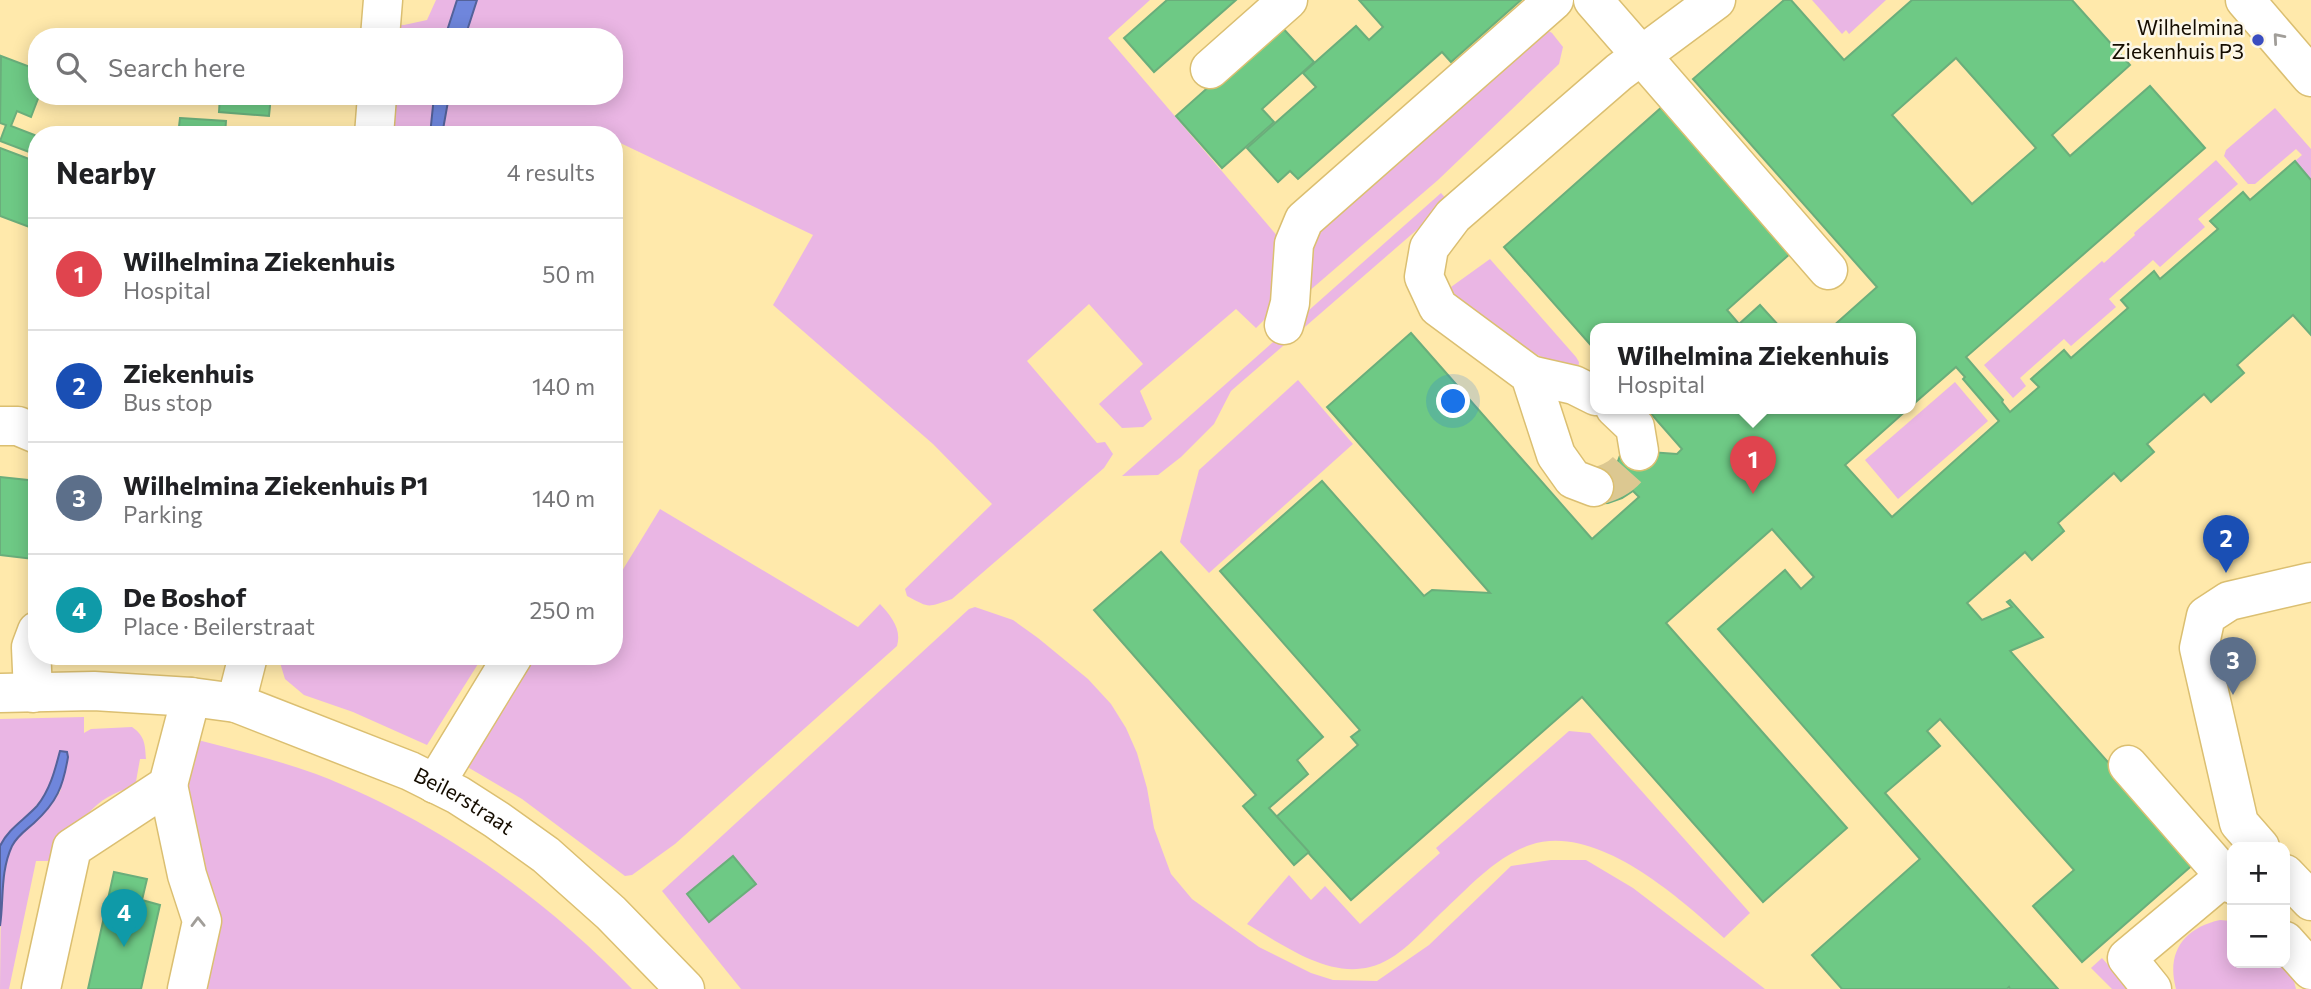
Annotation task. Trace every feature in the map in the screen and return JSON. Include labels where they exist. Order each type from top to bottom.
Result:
[{"type":"street","points":[[381,28],[383,0]]},
{"type":"street","points":[[1210,69],[1288,0]]},
{"type":"street","points":[[1284,325],[1290,303],[1294,244],[1304,220],[1554,0]]},
{"type":"street","points":[[1593,0],[1828,270]]},
{"type":"street","points":[[1590,393],[1574,385],[1530,375],[1438,307],[1423,278],[1429,248],[1453,216],[1640,56],[1716,0]]},
{"type":"street","points":[[2245,0],[2311,77]]},
{"type":"street","points":[[375,126],[376,105]]},
{"type":"street","points":[[1530,375],[1556,454],[1573,479],[1594,487]]},
{"type":"street","points":[[1621,414],[1635,427],[1639,451]]},
{"type":"street","points":[[0,426],[18,426],[28,431]]},
{"type":"street","points":[[2256,842],[2239,823],[2199,648],[2206,616],[2229,601],[2311,582]]},
{"type":"street","points":[[16,693],[28,656]]},
{"type":"street","points":[[236,703],[246,665]]},
{"type":"street","points":[[428,780],[496,665]]},
{"type":"street","points":[[428,780],[507,665]]},
{"type":"street","name":"Beilerstraat","points":[[16,693],[94,691],[191,697],[236,703],[348,745],[428,780],[497,820],[546,855],[611,913],[685,989]]},
{"type":"street","points":[[187,989],[202,921],[187,875],[168,785],[191,697]]},
{"type":"street","points":[[2128,765],[2227,878]]},
{"type":"street","points":[[41,989],[72,848],[168,785]]},
{"type":"street","points":[[2290,879],[2311,901]]},
{"type":"street","points":[[2152,989],[2127,958],[2227,882]]},
{"type":"street","points":[[2290,947],[2311,970]]},
{"type":"shaded area","points":[[436,0],[457,0],[448,28],[390,28],[390,24],[404,25],[427,20]]},
{"type":"shaded area","points":[[477,0],[1150,0],[1108,38],[1285,245],[1271,313],[1256,328],[1236,309],[1140,391],[1152,419],[1143,427],[1122,428],[1099,404],[1143,364],[1089,304],[1027,361],[1097,443],[1105,442],[1113,454],[1104,468],[952,599],[924,605],[907,596],[905,589],[992,504],[933,444],[773,305],[813,235],[623,144],[623,126],[444,126],[447,105],[623,105],[623,28],[468,28]]},
{"type":"shaded area","points":[[1812,0],[1886,0],[1849,34],[1846,30],[1842,34]]},
{"type":"shaded area","points":[[1544,28],[1552,33],[1563,47],[1559,64],[1438,180],[1308,292],[1309,229]]},
{"type":"shaded area","points":[[395,105],[433,105],[431,126],[394,126]]},
{"type":"shaded area","points":[[2275,108],[2311,149],[2311,180],[2295,161],[2302,155],[2296,149],[2255,184],[2248,184],[2224,156],[2226,150]]},
{"type":"shaded area","points":[[2216,160],[2238,184],[2198,219],[2205,227],[2160,267],[2153,260],[2109,299],[2116,307],[2071,346],[2064,339],[2020,378],[2026,386],[2013,398],[1984,365],[2102,261],[2104,263]]},
{"type":"shaded area","points":[[1441,193],[1449,202],[1231,391],[1214,424],[1181,457],[1158,475],[1122,476]]},
{"type":"shaded area","points":[[1490,259],[1576,357],[1579,362],[1578,371],[1567,370],[1465,318],[1448,300],[1451,287]]},
{"type":"shaded area","points":[[1298,380],[1353,444],[1209,573],[1180,542],[1199,470]]},
{"type":"shaded area","points":[[1955,382],[1988,421],[1898,499],[1865,460]]},
{"type":"shaded area","points":[[660,509],[858,627],[880,604],[894,623],[898,634],[897,646],[675,844],[632,875],[625,876],[522,799],[459,762],[521,665],[623,665],[623,569]]},
{"type":"shaded area","points":[[975,607],[1013,620],[1088,679],[1111,704],[1137,753],[1154,828],[1171,874],[1192,899],[1259,947],[1311,973],[1333,980],[1377,981],[1429,945],[1511,866],[1551,860],[1586,860],[1633,888],[1765,989],[741,989],[662,891],[969,609]]},
{"type":"shaded area","points":[[281,665],[477,665],[427,745],[353,712],[304,695],[285,679]]},
{"type":"shaded area","points":[[84,717],[84,733],[91,729],[132,727],[144,741],[146,759],[140,759],[135,787],[108,797],[87,814],[57,861],[36,861],[9,989],[0,989],[1,892],[5,860],[12,844],[52,804],[60,792],[68,757],[60,751],[44,796],[11,830],[0,846],[0,719]]},
{"type":"shaded area","points":[[1569,731],[1590,733],[1750,913],[1724,938],[1660,884],[1635,868],[1581,844],[1555,841],[1530,845],[1505,857],[1472,884],[1400,952],[1370,967],[1354,969],[1321,964],[1247,924],[1289,875],[1311,900],[1325,886],[1360,924],[1440,853],[1436,848]]},
{"type":"shaded area","points":[[198,740],[316,774],[403,814],[445,838],[525,892],[598,955],[632,989],[194,989],[181,815]]},
{"type":"shaded area","points":[[2227,921],[2227,968],[2288,968],[2296,989],[2176,989],[2176,953],[2188,936],[2207,924]]},
{"type":"shaded area","points":[[2102,958],[2129,989],[2112,989],[2091,968]]},
{"type":"water","points":[[457,0],[477,0],[468,28],[448,28]]},
{"type":"water","points":[[433,105],[447,105],[444,126],[431,126]]},
{"type":"water","points":[[60,751],[67,752],[68,757],[58,793],[42,815],[16,839],[8,856],[0,926],[0,846],[42,800],[52,780]]},
{"type":"building","points":[[1167,0],[1236,0],[1154,72],[1124,38]]},
{"type":"building","points":[[1359,0],[1521,0],[1451,62],[1442,52],[1298,179],[1290,171],[1278,182],[1247,148],[1316,87],[1303,73],[1356,26],[1369,40],[1383,27]]},
{"type":"building","points":[[1784,0],[1791,0],[1844,60],[1912,0],[2072,0],[2130,65],[2052,135],[2070,156],[2150,86],[2205,148],[1966,357],[2010,412],[2039,387],[2031,379],[2064,350],[2071,358],[2128,308],[2121,300],[2154,271],[2160,279],[2218,229],[2210,221],[2243,192],[2250,200],[2295,161],[2311,180],[2311,335],[2293,315],[2237,365],[2244,373],[2211,402],[2204,394],[2147,444],[2154,452],[2121,481],[2114,473],[2058,523],[2064,531],[2032,560],[2025,552],[1967,603],[1982,620],[2012,607],[2007,602],[2010,600],[2043,637],[2010,651],[2196,862],[2082,962],[2033,906],[2074,870],[1940,719],[1927,731],[1940,746],[1885,793],[2058,989],[1842,989],[1812,955],[1920,859],[1718,629],[1785,570],[1801,589],[1814,577],[1772,529],[1666,623],[1847,828],[1763,902],[1582,697],[1351,900],[1276,817],[1358,745],[1351,737],[1360,730],[1220,571],[1322,481],[1424,596],[1432,590],[1490,593],[1327,407],[1411,333],[1592,539],[1639,497],[1633,491],[1608,503],[1593,504],[1603,473],[1613,468],[1622,450],[1677,454],[1682,449],[1651,414],[1902,414],[1845,465],[1892,517],[1999,421],[1956,367],[1916,402],[1916,323],[1837,323],[1877,287],[1693,79]],"holes":[[[1956,58],[2036,148],[1972,204],[1892,115]]]},
{"type":"building","points":[[1279,24],[1314,62],[1262,109],[1274,122],[1222,168],[1176,116]]},
{"type":"building","points":[[1,56],[28,66],[28,105],[36,105],[31,117],[17,111],[11,126],[28,133],[28,152],[0,141],[6,125],[0,123]]},
{"type":"building","points":[[219,105],[270,105],[269,116],[219,112]]},
{"type":"building","points":[[1663,106],[1792,252],[1727,310],[1738,323],[1590,323],[1590,344],[1504,247]]},
{"type":"building","points":[[180,118],[226,121],[226,126],[179,126]]},
{"type":"building","points":[[0,148],[28,159],[28,226],[0,216]]},
{"type":"building","points":[[1760,305],[1776,323],[1740,323]]},
{"type":"building","points":[[0,477],[28,480],[28,558],[0,555]]},
{"type":"building","points":[[1161,552],[1323,737],[1297,760],[1308,774],[1269,808],[1309,852],[1294,865],[1243,806],[1256,795],[1094,610]]},
{"type":"building","points":[[733,856],[756,884],[709,922],[687,894]]},
{"type":"building","points":[[114,872],[147,879],[142,900],[160,905],[141,989],[88,989]]},
{"type":"tunnel","points":[[1594,487],[1621,475],[1639,451]]},
{"type":"place","name":"Wilhelmina Ziekenhuis P3","points":[[2258,40]]},
{"type":"place","name":"Wilhelmina Ziekenhuis","points":[[1753,494]]},
{"type":"place","name":"Ziekenhuis","points":[[2226,573]]},
{"type":"place","name":"Wilhelmina Ziekenhuis P1","points":[[2233,695]]},
{"type":"place","name":"De Boshof","points":[[124,947]]}]
